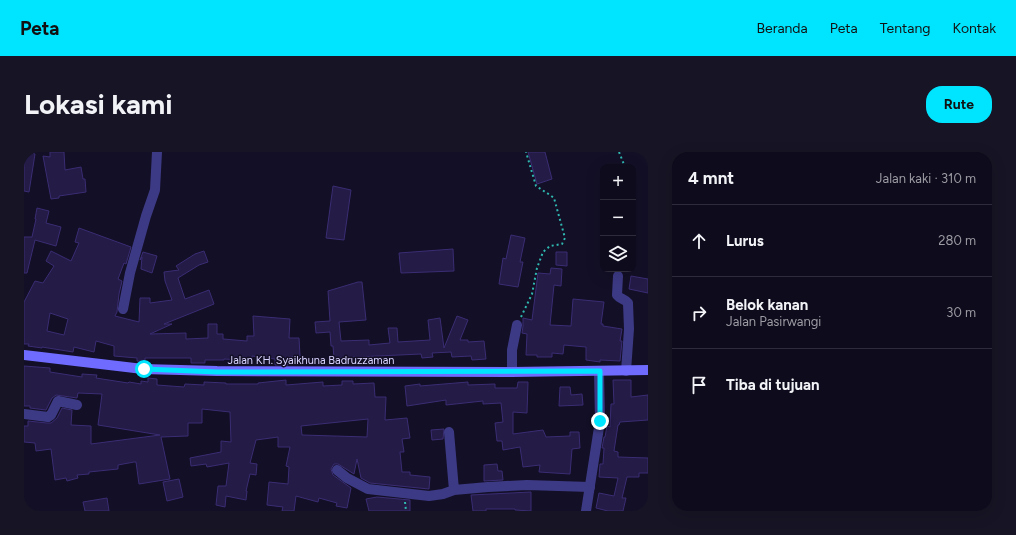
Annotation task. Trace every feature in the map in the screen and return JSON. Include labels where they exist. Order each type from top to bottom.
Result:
[{"type":"main road","name":"Jalan KH. Syaikhuna Badruzzaman","points":[[24,355],[144,369],[217,372],[512,372],[648,370]]},
{"type":"street","points":[[123,310],[130,272],[155,190],[157,152]]},
{"type":"street","points":[[618,276],[617,295],[618,297],[626,300],[628,303],[629,329],[626,371]]},
{"type":"street","points":[[512,372],[512,350],[517,325]]},
{"type":"street","points":[[586,511],[600,421],[600,371]]},
{"type":"street","points":[[24,414],[48,417],[51,415],[58,401],[77,405]]},
{"type":"street","points":[[449,432],[454,490]]},
{"type":"street","points":[[337,470],[352,482],[368,489],[433,496],[454,490],[528,485],[590,487]]},
{"type":"path","points":[[517,325],[532,294],[537,268],[543,252],[550,246],[562,244],[565,238],[554,198],[536,186],[526,152]]},
{"type":"path","points":[[619,152],[624,164]]},
{"type":"building","points":[[27,152],[35,154],[29,192],[24,191],[24,164]]},
{"type":"building","points":[[50,152],[64,152],[65,170],[81,167],[83,179],[85,179],[86,192],[59,196],[59,198],[51,199],[43,156],[50,157]]},
{"type":"building","points":[[528,152],[545,152],[552,179],[537,184]]},
{"type":"building","points":[[333,186],[351,190],[344,240],[326,238]]},
{"type":"building","points":[[37,208],[49,211],[46,223],[61,227],[56,246],[35,240],[27,273],[24,273],[24,237],[32,237]]},
{"type":"building","points":[[79,228],[131,247],[126,264],[124,263],[118,279],[122,281],[115,316],[139,322],[140,298],[150,298],[150,303],[172,300],[165,281],[164,272],[179,270],[176,266],[195,254],[204,251],[208,262],[199,265],[178,278],[185,299],[209,290],[214,304],[164,324],[172,324],[150,334],[186,333],[186,339],[208,338],[208,324],[217,324],[217,334],[223,334],[223,339],[247,341],[247,336],[254,336],[253,316],[290,319],[289,338],[299,338],[300,356],[288,357],[288,365],[275,365],[275,359],[252,356],[252,358],[243,357],[243,360],[205,360],[205,363],[191,363],[191,358],[145,358],[145,362],[137,361],[137,358],[114,356],[114,346],[96,341],[94,352],[74,347],[73,352],[28,346],[29,344],[24,344],[24,302],[35,281],[43,283],[54,266],[46,261],[51,251],[71,261],[79,243],[75,242]],"holes":[[[50,313],[68,319],[64,335],[47,331]]]},
{"type":"building","points":[[511,235],[525,238],[520,262],[523,262],[518,287],[499,284],[503,258],[506,259]]},
{"type":"building","points":[[453,249],[454,271],[401,273],[399,253]]},
{"type":"building","points":[[143,252],[157,256],[152,273],[141,269],[142,257],[140,260]]},
{"type":"building","points":[[556,252],[567,252],[567,266],[556,265]]},
{"type":"building","points":[[551,268],[562,269],[561,286],[554,285],[550,325],[571,326],[573,299],[604,302],[601,324],[603,324],[603,326],[622,329],[620,341],[622,341],[620,361],[600,360],[600,362],[586,360],[586,347],[564,345],[563,354],[552,353],[552,357],[526,355],[527,334],[522,333],[523,318],[532,320],[538,273],[550,274]]},
{"type":"building","points":[[631,276],[648,279],[648,293],[629,289]]},
{"type":"building","points":[[362,282],[366,320],[339,322],[341,341],[369,340],[369,345],[390,343],[388,328],[397,328],[398,342],[430,340],[428,320],[440,318],[444,348],[457,316],[468,320],[460,340],[468,340],[468,342],[484,341],[486,359],[472,360],[471,356],[452,357],[451,352],[432,353],[433,357],[422,358],[421,354],[334,358],[330,332],[316,333],[315,322],[330,321],[328,291]]},
{"type":"building","points":[[24,366],[50,368],[50,372],[82,377],[82,374],[97,375],[96,378],[128,383],[141,384],[141,381],[148,382],[148,378],[157,379],[157,385],[184,387],[185,384],[204,385],[204,382],[258,384],[286,380],[286,385],[323,382],[323,386],[342,385],[342,381],[353,381],[353,384],[374,383],[375,397],[386,397],[385,420],[407,418],[410,438],[402,439],[404,452],[400,452],[402,472],[410,472],[410,475],[430,477],[429,489],[370,483],[361,478],[357,459],[354,474],[338,464],[334,464],[331,469],[333,475],[351,488],[347,508],[336,506],[337,503],[319,498],[318,502],[296,496],[294,511],[282,511],[283,507],[267,505],[269,482],[288,484],[289,467],[286,466],[290,447],[278,447],[278,437],[256,440],[250,463],[257,464],[256,475],[250,474],[246,491],[246,500],[226,496],[225,507],[216,505],[218,486],[226,486],[229,463],[207,467],[206,464],[191,466],[190,458],[221,452],[221,441],[231,442],[230,412],[202,409],[202,423],[188,423],[188,436],[161,437],[170,479],[139,484],[136,462],[134,462],[118,465],[118,469],[89,472],[89,474],[77,475],[78,478],[67,481],[66,478],[55,480],[51,449],[36,451],[35,443],[24,442],[24,426],[28,426],[28,421],[51,423],[57,418],[62,408],[72,410],[71,425],[91,426],[91,444],[160,435],[98,425],[102,394],[78,393],[77,398],[56,395],[52,398],[46,410],[24,406]],"holes":[[[368,419],[367,437],[302,435],[301,426]]]},
{"type":"building","points":[[613,380],[631,380],[631,397],[648,395],[648,420],[620,422],[618,425],[614,451],[618,452],[618,457],[648,458],[648,473],[639,473],[639,477],[627,477],[622,498],[626,498],[623,511],[608,511],[596,508],[599,493],[614,496],[618,478],[599,477],[600,464],[603,464],[604,448],[602,448],[604,437],[607,426],[610,427],[611,404],[614,404]]},
{"type":"building","points":[[468,382],[468,385],[495,384],[495,388],[517,388],[518,382],[528,382],[527,413],[513,412],[513,434],[543,430],[546,437],[570,436],[570,432],[579,432],[580,448],[572,449],[570,474],[539,472],[540,465],[523,467],[520,447],[503,450],[502,441],[497,441],[495,423],[503,422],[501,403],[483,404],[483,401],[446,405],[446,400],[407,406],[405,386]]},
{"type":"building","points":[[560,387],[570,387],[571,395],[582,394],[583,405],[559,406]]},
{"type":"building","points":[[444,429],[443,439],[432,440],[431,430]]},
{"type":"building","points":[[497,464],[498,471],[502,471],[503,480],[484,481],[484,465]]},
{"type":"building","points":[[179,479],[183,497],[167,501],[163,482]]},
{"type":"building","points":[[531,492],[531,511],[515,509],[486,509],[486,511],[473,511],[471,495]]},
{"type":"building","points":[[377,497],[410,500],[410,511],[369,511],[366,499]]},
{"type":"building","points":[[107,498],[109,511],[85,511],[83,502]]},
{"type":"route","points":[[144,369],[217,372],[600,371],[600,421]]}]
